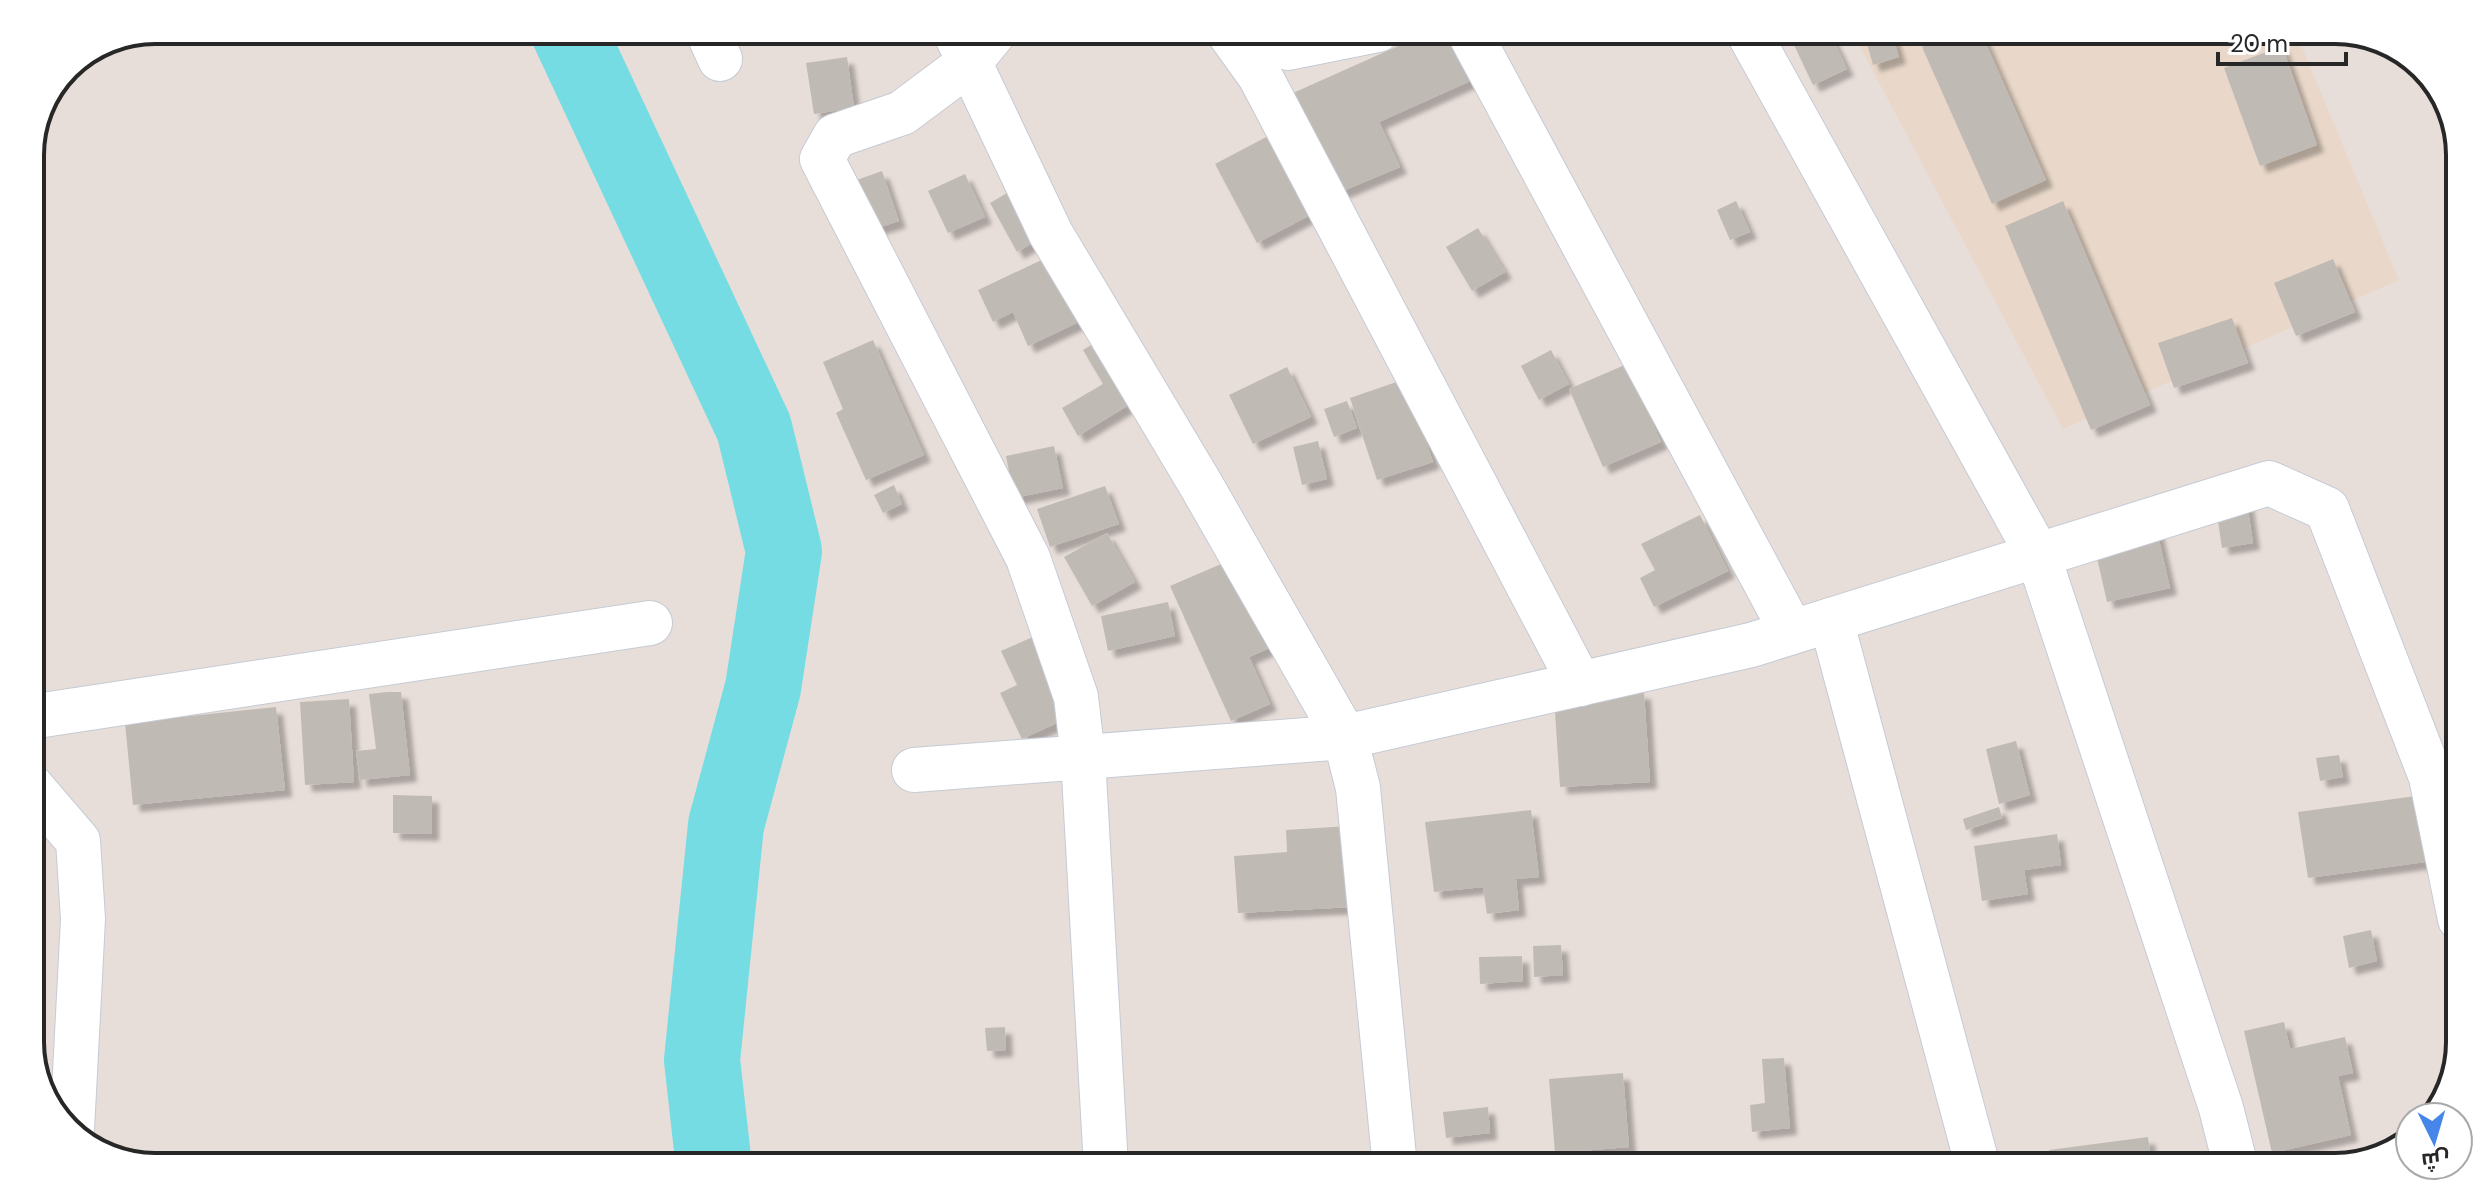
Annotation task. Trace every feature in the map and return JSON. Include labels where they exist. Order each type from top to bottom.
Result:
[{"type":"street","points":[[970,44],[902,113],[835,136],[822,159],[1028,558],[1076,697],[1083,757],[1105,1153]]},
{"type":"street","points":[[974,44],[1051,234],[1201,485],[1345,737],[1358,788],[1394,1153]]},
{"type":"street","points":[[1237,44],[1260,76],[1580,684]]},
{"type":"street","points":[[1288,48],[1308,44]]},
{"type":"street","points":[[1476,44],[1812,626],[1974,1153]]},
{"type":"street","points":[[1755,44],[2038,555],[2216,1093],[2232,1153]]},
{"type":"street","points":[[914,770],[1345,737],[1751,645],[2269,483],[2327,509],[2445,781]]},
{"type":"street","points":[[44,715],[650,623]]},
{"type":"street","points":[[44,801],[78,841],[83,919],[73,1116]]},
{"type":"shaded area","points":[[1858,44],[2301,44],[2399,280],[2063,429]]},
{"type":"building","points":[[1403,44],[1464,44],[1479,77],[1379,122],[1400,167],[1338,193],[1293,93]]},
{"type":"building","points":[[1835,44],[1847,69],[1813,85],[1794,45]]},
{"type":"building","points":[[1867,44],[1895,44],[1899,57],[1873,65]]},
{"type":"building","points":[[1929,44],[1986,44],[2046,180],[1992,204],[1922,47]]},
{"type":"building","points":[[2282,46],[2317,145],[2260,166],[2224,68]]},
{"type":"building","points":[[847,57],[854,108],[814,114],[806,63]]},
{"type":"building","points":[[1274,133],[1316,212],[1257,243],[1215,164]]},
{"type":"building","points":[[882,171],[899,221],[871,230],[854,181]]},
{"type":"building","points":[[965,174],[985,217],[948,233],[928,191]]},
{"type":"building","points":[[1014,189],[1041,238],[1017,252],[990,203]]},
{"type":"building","points":[[1736,201],[1750,232],[1730,240],[1717,210]]},
{"type":"building","points":[[2063,201],[2150,405],[2091,430],[2005,226]]},
{"type":"building","points":[[1478,228],[1505,272],[1472,291],[1446,247]]},
{"type":"building","points":[[1050,256],[1081,321],[1028,346],[1013,312],[993,322],[978,290]]},
{"type":"building","points":[[2333,259],[2355,312],[2296,336],[2274,283]]},
{"type":"building","points":[[2232,318],[2248,363],[2174,388],[2158,343]]},
{"type":"building","points":[[873,340],[924,455],[866,480],[836,413],[843,409],[823,362]]},
{"type":"building","points":[[1091,345],[1127,406],[1078,436],[1062,408],[1103,384],[1083,350]]},
{"type":"building","points":[[1551,350],[1569,384],[1539,400],[1521,366]]},
{"type":"building","points":[[1627,364],[1661,442],[1603,467],[1569,389]]},
{"type":"building","points":[[1287,367],[1311,417],[1253,444],[1229,395]]},
{"type":"building","points":[[1405,379],[1433,462],[1377,480],[1350,398]]},
{"type":"building","points":[[1347,401],[1357,428],[1334,437],[1324,409]]},
{"type":"building","points":[[1318,441],[1327,479],[1302,485],[1293,447]]},
{"type":"building","points":[[1054,446],[1063,488],[1014,498],[1006,456]]},
{"type":"building","points":[[894,485],[902,504],[883,513],[874,495]]},
{"type":"building","points":[[1105,486],[1119,524],[1050,547],[1037,509]]},
{"type":"building","points":[[2246,497],[2253,543],[2222,548],[2215,502]]},
{"type":"building","points":[[1700,515],[1728,571],[1654,607],[1640,578],[1655,570],[1641,544]]},
{"type":"building","points":[[2156,527],[2170,588],[2107,602],[2093,540]]},
{"type":"building","points":[[1107,533],[1135,582],[1092,606],[1064,557]]},
{"type":"building","points":[[1235,558],[1274,646],[1249,657],[1270,704],[1231,721],[1170,586]]},
{"type":"building","points":[[1168,602],[1175,636],[1108,651],[1101,616]]},
{"type":"building","points":[[1044,632],[1081,712],[1022,739],[1000,693],[1017,685],[1001,651]]},
{"type":"building","points":[[401,692],[410,775],[360,780],[356,751],[376,749],[369,694]]},
{"type":"building","points":[[1644,692],[1650,782],[1560,787],[1554,697]]},
{"type":"building","points":[[349,699],[354,782],[305,785],[300,702]]},
{"type":"building","points":[[276,707],[285,790],[133,805],[125,723]]},
{"type":"building","points":[[2016,741],[2030,795],[1999,804],[1986,749]]},
{"type":"building","points":[[2339,755],[2343,777],[2320,781],[2316,758]]},
{"type":"building","points":[[393,795],[432,796],[432,834],[393,833]]},
{"type":"building","points":[[2416,796],[2425,862],[2308,878],[2298,812]]},
{"type":"building","points":[[1999,807],[2002,818],[1966,830],[1963,819]]},
{"type":"building","points":[[1531,810],[1539,877],[1516,879],[1519,910],[1487,914],[1483,887],[1434,892],[1425,822]]},
{"type":"building","points":[[1365,825],[1371,906],[1238,913],[1234,856],[1287,852],[1286,830]]},
{"type":"building","points":[[2057,834],[2061,865],[2024,870],[2028,894],[1982,901],[1974,846]]},
{"type":"building","points":[[2371,930],[2377,961],[2349,968],[2343,936]]},
{"type":"building","points":[[1561,945],[1563,975],[1534,977],[1533,946]]},
{"type":"building","points":[[1522,956],[1523,981],[1480,984],[1479,957]]},
{"type":"building","points":[[2284,1022],[2290,1049],[2345,1037],[2353,1073],[2338,1076],[2351,1135],[2272,1153],[2244,1031]]},
{"type":"building","points":[[1005,1027],[1006,1050],[987,1051],[985,1028]]},
{"type":"building","points":[[1784,1058],[1790,1128],[1752,1132],[1750,1105],[1765,1103],[1762,1059]]},
{"type":"building","points":[[1623,1073],[1629,1147],[1555,1153],[1549,1079]]},
{"type":"building","points":[[1488,1107],[1490,1133],[1446,1138],[1443,1112]]},
{"type":"building","points":[[2148,1137],[2150,1153],[2049,1153],[2049,1150]]},
{"type":"waterway","points":[[575,44],[754,428],[784,551],[763,688],[726,825],[702,1060],[712,1153]]}]
